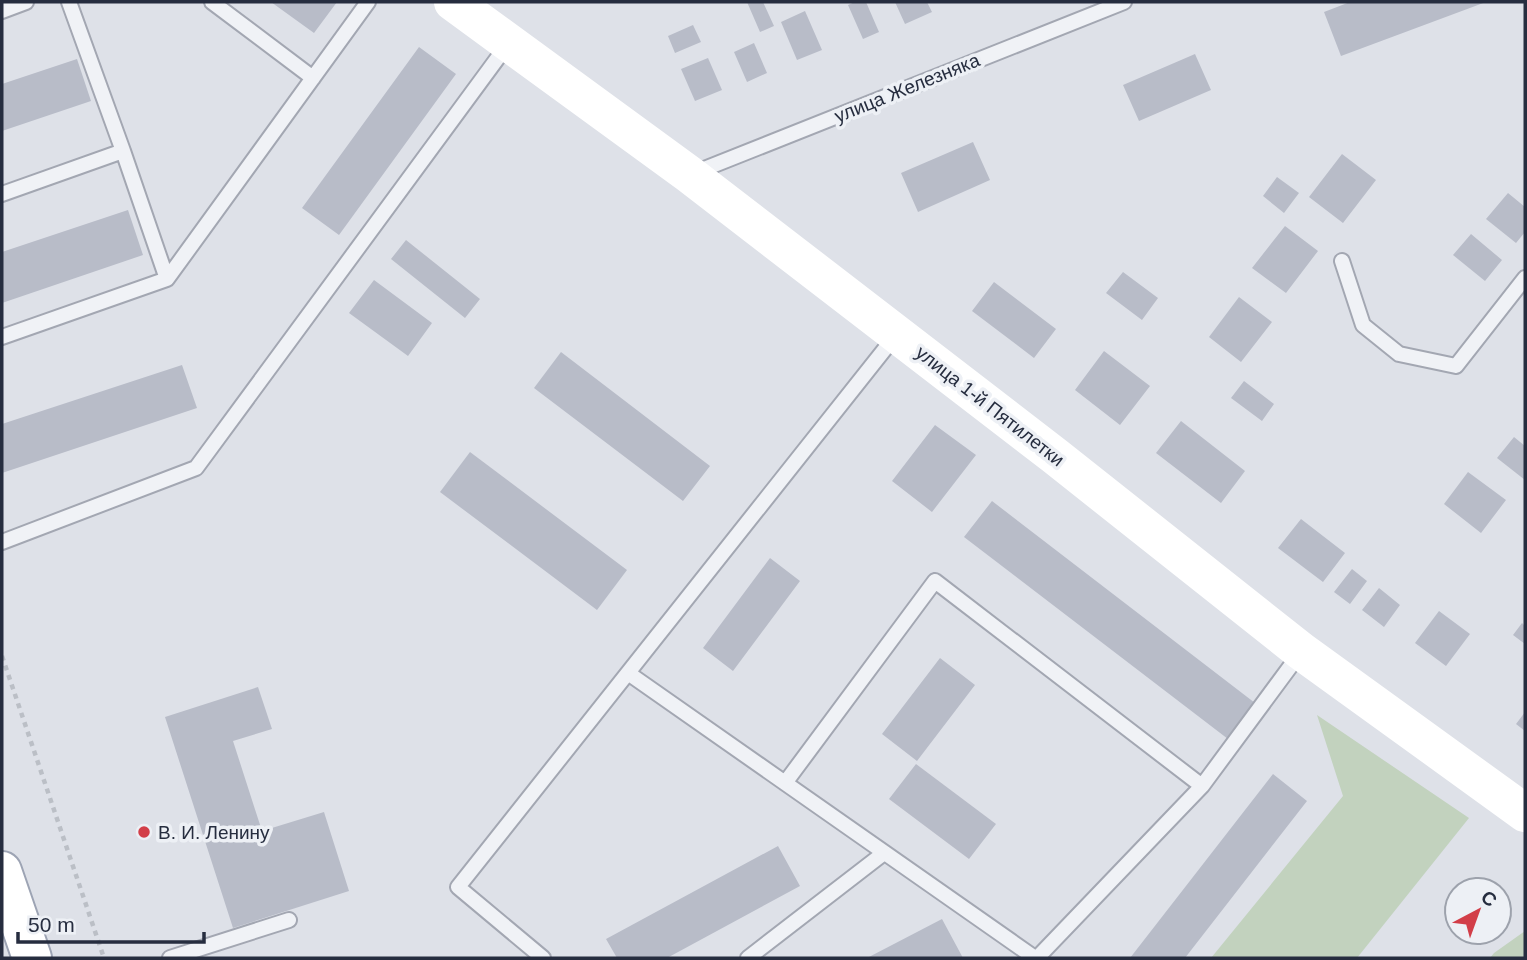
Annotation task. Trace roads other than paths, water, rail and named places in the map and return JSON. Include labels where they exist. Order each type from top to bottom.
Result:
[{"type":"main road","name":"улица 1-й Пятилетки","points":[[453,2],[690,175],[1055,456],[1301,652],[1525,813]]},
{"type":"main road","points":[[2,871],[18,936]]},
{"type":"lane","points":[[2,10],[26,2]]},
{"type":"lane","points":[[69,2],[167,279]]},
{"type":"lane","points":[[212,2],[313,78]]},
{"type":"lane","points":[[2,337],[167,279],[368,2]]},
{"type":"lane","name":"улица Железняка","points":[[690,175],[1124,2]]},
{"type":"lane","points":[[2,542],[196,468],[509,43]]},
{"type":"lane","points":[[2,194],[123,151]]},
{"type":"lane","points":[[1342,261],[1363,325],[1399,355],[1456,366],[1525,278]]},
{"type":"lane","points":[[543,958],[457,887],[897,334]]},
{"type":"lane","points":[[785,783],[935,581],[1202,786]]},
{"type":"lane","points":[[628,673],[1036,958],[1202,786],[1301,652]]},
{"type":"lane","points":[[748,958],[884,853]]},
{"type":"lane","points":[[170,958],[289,920]]},
{"type":"place","name":"В. И. Ленину","points":[[144,832]]}]
